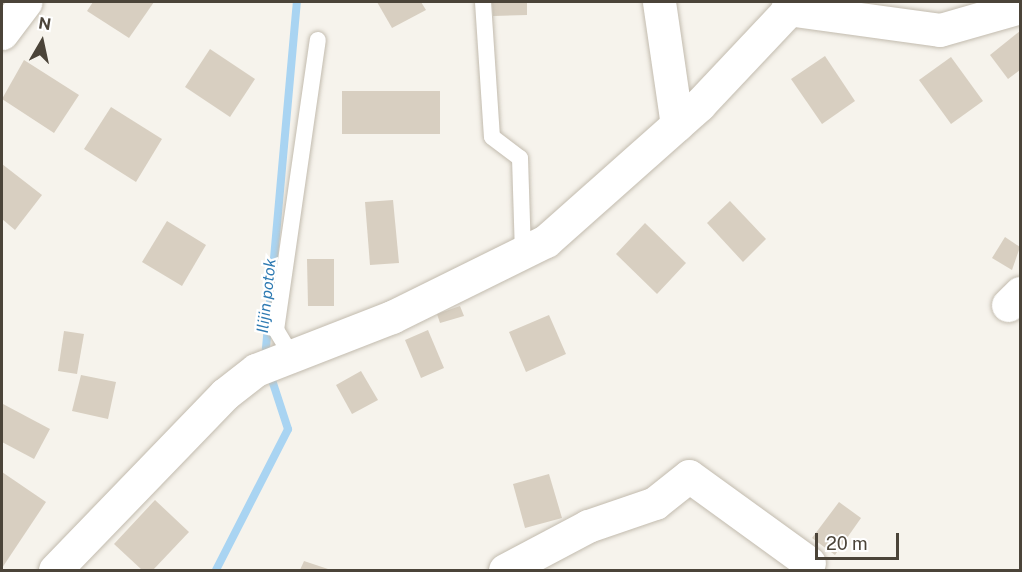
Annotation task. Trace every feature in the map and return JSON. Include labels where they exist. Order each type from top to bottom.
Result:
[{"type":"street","points":[[2,33],[25,2]]},
{"type":"street","points":[[659,2],[677,125]]},
{"type":"street","points":[[55,570],[225,394],[256,370],[289,354],[392,317],[546,241],[677,125],[792,5],[940,30],[1020,7]]},
{"type":"street","points":[[505,570],[588,526],[655,503],[689,477],[809,562]]},
{"type":"lane","points":[[483,2],[492,137],[520,158],[523,252]]},
{"type":"lane","points":[[289,354],[276,330],[318,40]]},
{"type":"building","points":[[93,2],[154,2],[129,38],[87,11]]},
{"type":"building","points":[[377,2],[421,2],[426,10],[392,28]]},
{"type":"building","points":[[492,2],[527,2],[527,15],[493,16]]},
{"type":"building","points":[[1020,31],[1020,70],[1008,79],[990,55]]},
{"type":"building","points":[[210,49],[255,79],[230,117],[185,87]]},
{"type":"building","points":[[825,56],[855,101],[822,124],[791,79]]},
{"type":"building","points":[[951,57],[983,101],[951,124],[919,80]]},
{"type":"building","points":[[24,60],[79,95],[54,133],[2,99]]},
{"type":"building","points":[[342,91],[440,91],[440,134],[342,134]]},
{"type":"building","points":[[111,107],[162,139],[136,182],[84,149]]},
{"type":"building","points":[[2,164],[42,195],[15,230],[2,219]]},
{"type":"building","points":[[393,200],[399,263],[370,265],[365,202]]},
{"type":"building","points":[[730,201],[766,239],[743,262],[707,223]]},
{"type":"building","points":[[167,221],[206,245],[182,286],[142,262]]},
{"type":"building","points":[[645,223],[686,263],[657,294],[616,254]]},
{"type":"building","points":[[1005,237],[1020,247],[1012,270],[992,258]]},
{"type":"building","points":[[307,259],[334,259],[334,306],[308,306]]},
{"type":"building","points":[[460,306],[464,316],[440,323],[437,314]]},
{"type":"building","points":[[549,315],[566,354],[526,372],[509,332]]},
{"type":"building","points":[[428,330],[444,368],[421,378],[405,340]]},
{"type":"building","points":[[64,331],[84,334],[77,374],[58,371]]},
{"type":"building","points":[[361,371],[378,400],[352,414],[336,385]]},
{"type":"building","points":[[81,375],[116,382],[108,419],[72,411]]},
{"type":"building","points":[[3,404],[50,429],[34,459],[2,442]]},
{"type":"building","points":[[2,472],[46,502],[2,568]]},
{"type":"building","points":[[549,474],[562,518],[525,528],[513,484]]},
{"type":"building","points":[[155,500],[189,532],[153,570],[142,570],[114,544]]},
{"type":"building","points":[[839,502],[861,518],[835,555],[812,538]]},
{"type":"building","points":[[304,561],[331,570],[300,570]]},
{"type":"waterway","name":"Ilijin potok","points":[[265,359],[297,2]]},
{"type":"waterway","name":"Ilijin potok","points":[[216,570],[288,429],[269,371]]}]
